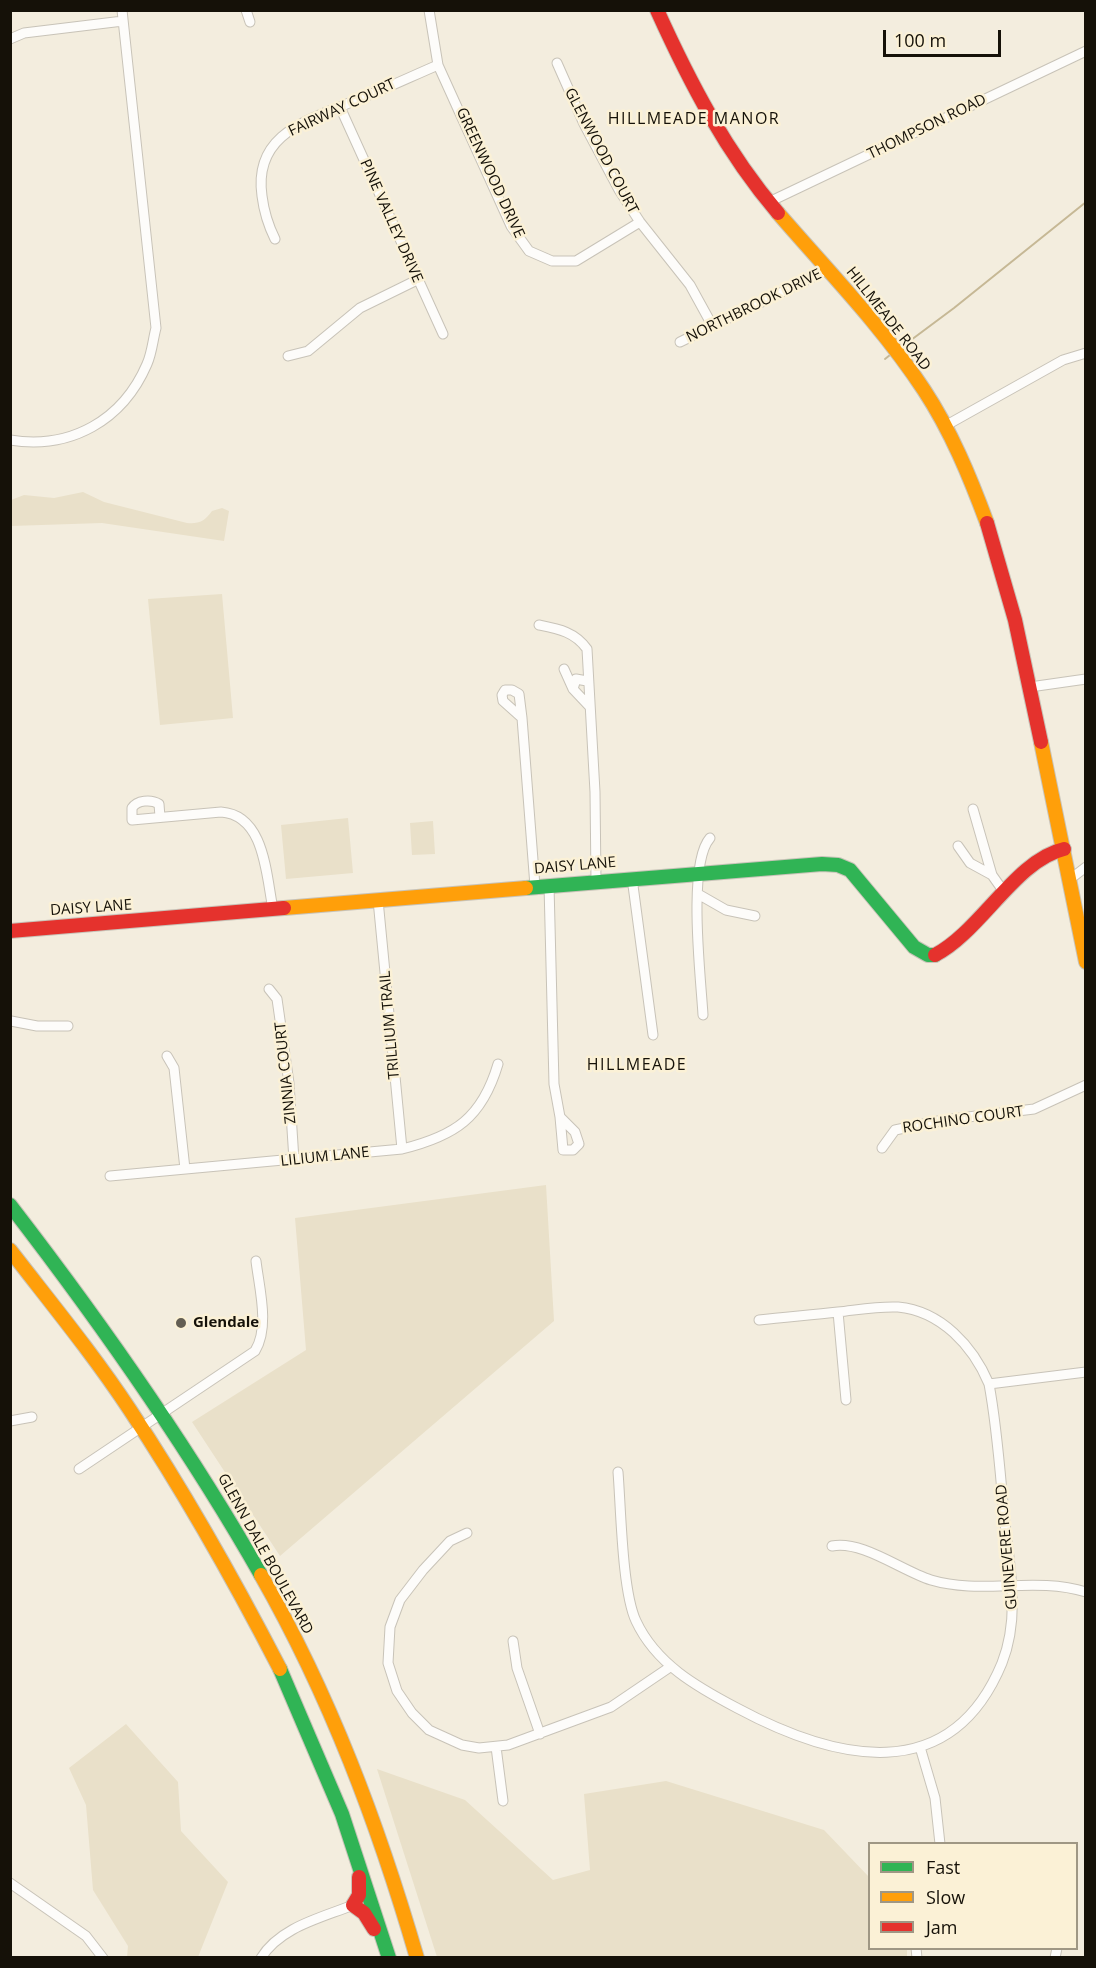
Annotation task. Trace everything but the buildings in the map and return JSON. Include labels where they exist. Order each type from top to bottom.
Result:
[{"type":"street","points":[[246,10],[250,22]]},
{"type":"street","name":"GREENWOOD DRIVE","points":[[429,10],[438,64],[511,226],[529,251],[552,261],[576,261],[639,222]]},
{"type":"street","name":"HILLMEADE ROAD","points":[[657,10],[710,120],[769,202],[891,345],[945,426],[972,482],[993,536],[1011,596],[1086,962]]},
{"type":"street","points":[[10,39],[34,32],[123,16],[156,328],[147,363],[127,399],[91,430],[50,442],[10,440]]},
{"type":"street","name":"THOMPSON ROAD","points":[[769,202],[1086,51]]},
{"type":"street","name":"GLENWOOD COURT","points":[[557,63],[584,124],[639,222],[690,285],[712,325]]},
{"type":"street","name":"FAIRWAY COURT","points":[[275,239],[268,225],[261,191],[261,172],[268,154],[280,138],[289,130],[438,64]]},
{"type":"street","name":"PINE VALLEY DRIVE","points":[[340,107],[443,334]]},
{"type":"street","name":"NORTHBROOK DRIVE","points":[[680,342],[827,270]]},
{"type":"street","points":[[288,356],[308,351],[360,308],[417,280]]},
{"type":"street","points":[[945,426],[1063,360],[1086,352]]},
{"type":"street","points":[[539,625],[556,628],[579,638],[587,649],[595,792],[596,881]]},
{"type":"street","points":[[564,669],[573,689],[590,707]]},
{"type":"street","points":[[573,689],[576,679],[587,681]]},
{"type":"street","points":[[1030,687],[1086,679]]},
{"type":"street","points":[[522,718],[542,886],[554,1084],[560,1116]]},
{"type":"street","points":[[973,809],[992,875],[1004,892]]},
{"type":"street","points":[[160,817],[221,812],[232,813],[243,819],[253,828],[258,842],[273,909]]},
{"type":"street","points":[[703,1015],[697,932],[698,894],[699,873],[705,844],[710,838]]},
{"type":"street","points":[[958,846],[970,863],[992,875]]},
{"type":"street","name":"DAISY LANE","points":[[10,931],[810,864],[842,866],[850,870],[914,947],[928,956],[949,948],[1004,892],[1046,856],[1064,849]]},
{"type":"street","points":[[1069,880],[1086,867]]},
{"type":"street","points":[[632,878],[653,1035]]},
{"type":"street","points":[[698,894],[726,910],[755,916]]},
{"type":"street","name":"TRILLIUM TRAIL","points":[[378,900],[402,1149]]},
{"type":"street","name":"ZINNIA COURT","points":[[269,989],[277,999],[288,1083],[294,1160]]},
{"type":"street","points":[[11,1021],[37,1026],[68,1026]]},
{"type":"street","points":[[167,1056],[174,1068],[185,1168]]},
{"type":"street","name":"LILIUM LANE","points":[[110,1176],[402,1149],[449,1134],[473,1116],[491,1087],[498,1064]]},
{"type":"street","name":"ROCHINO COURT","points":[[882,1148],[895,1130],[943,1120],[1034,1109],[1086,1085]]},
{"type":"street","name":"GLENN DALE BOULEVARD","points":[[10,1205],[128,1360],[200,1471],[282,1612],[315,1681],[381,1840],[417,1958]]},
{"type":"street","points":[[10,1250],[94,1359],[142,1429],[190,1504],[250,1612],[314,1746],[359,1862],[388,1958]]},
{"type":"street","points":[[80,1469],[255,1351],[260,1344],[262,1318],[256,1261]]},
{"type":"street","name":"GUINEVERE ROAD","points":[[618,1472],[633,1612],[645,1637],[670,1666],[745,1713],[815,1742],[872,1753],[920,1747],[942,1737],[966,1721],[990,1689],[1011,1633],[1012,1586],[990,1384],[965,1343],[931,1317],[897,1307],[759,1320]]},
{"type":"street","points":[[838,1312],[846,1400]]},
{"type":"street","points":[[990,1384],[1086,1372]]},
{"type":"street","points":[[10,1421],[32,1417]]},
{"type":"street","points":[[467,1533],[445,1545],[400,1600],[390,1627],[388,1663],[399,1696],[424,1726],[454,1743],[470,1747],[496,1747],[540,1734],[611,1707],[670,1666]]},
{"type":"street","points":[[832,1546],[853,1547],[941,1582],[1063,1586],[1086,1592]]},
{"type":"street","points":[[513,1641],[517,1668],[540,1734]]},
{"type":"street","points":[[496,1747],[503,1801]]},
{"type":"street","points":[[920,1747],[935,1798],[940,1842]]},
{"type":"street","points":[[261,1958],[280,1936],[301,1925],[353,1905],[359,1895],[359,1862]]},
{"type":"street","points":[[10,1883],[86,1936],[103,1958]]},
{"type":"street","points":[[353,1905],[364,1913],[376,1934],[384,1939]]},
{"type":"shaded area","points":[[83,492],[104,502],[187,523],[201,521],[212,511],[222,508],[229,511],[224,541],[102,523],[11,526],[11,500],[24,495],[54,498]]},
{"type":"shaded area","points":[[222,594],[233,718],[160,725],[148,599]]},
{"type":"shaded area","points":[[348,818],[353,873],[286,879],[281,825]]},
{"type":"shaded area","points":[[433,821],[435,854],[412,855],[410,823]]},
{"type":"shaded area","points":[[546,1185],[554,1321],[280,1556],[192,1422],[306,1350],[295,1218]]},
{"type":"shaded area","points":[[126,1724],[178,1782],[181,1831],[228,1882],[198,1957],[127,1957],[128,1946],[93,1890],[86,1805],[69,1768]]},
{"type":"shaded area","points":[[377,1769],[465,1800],[553,1880],[590,1870],[584,1794],[666,1781],[824,1830],[868,1876],[868,1950],[907,1950],[907,1957],[437,1957]]},
{"type":"waterway","points":[[903,346],[1086,202]]},
{"type":"waterway","points":[[885,359],[890,355]]},
{"type":"traffic: fast","points":[[526,888],[822,864],[838,865],[850,870],[914,947],[928,955],[935,955]]},
{"type":"traffic: fast","points":[[10,1205],[142,1386],[203,1479],[261,1575]]},
{"type":"traffic: fast","points":[[280,1669],[342,1814],[389,1958]]},
{"type":"traffic: slow","points":[[778,213],[873,321],[908,366],[943,422],[987,523]]},
{"type":"traffic: slow","points":[[1041,742],[1086,962]]},
{"type":"traffic: slow","points":[[284,908],[526,888]]},
{"type":"traffic: slow","points":[[10,1250],[72,1329],[150,1441],[208,1537],[280,1669]]},
{"type":"traffic: slow","points":[[261,1575],[309,1667],[350,1762],[386,1859],[417,1958]]},
{"type":"traffic: jam","points":[[657,10],[710,116],[742,166],[778,213]]},
{"type":"traffic: jam","points":[[987,523],[1015,620],[1041,742]]},
{"type":"traffic: jam","points":[[935,955],[967,930],[1030,867],[1064,849]]},
{"type":"traffic: jam","points":[[10,931],[284,908]]},
{"type":"traffic: jam","points":[[359,1877],[359,1895],[353,1905],[364,1913],[374,1929]]},
{"type":"place","name":"Glendale","points":[[181,1323]]},
{"type":"district","name":"HILLMEADE MANOR","points":[[694,119]]},
{"type":"district","name":"HILLMEADE","points":[[637,1065]]}]
